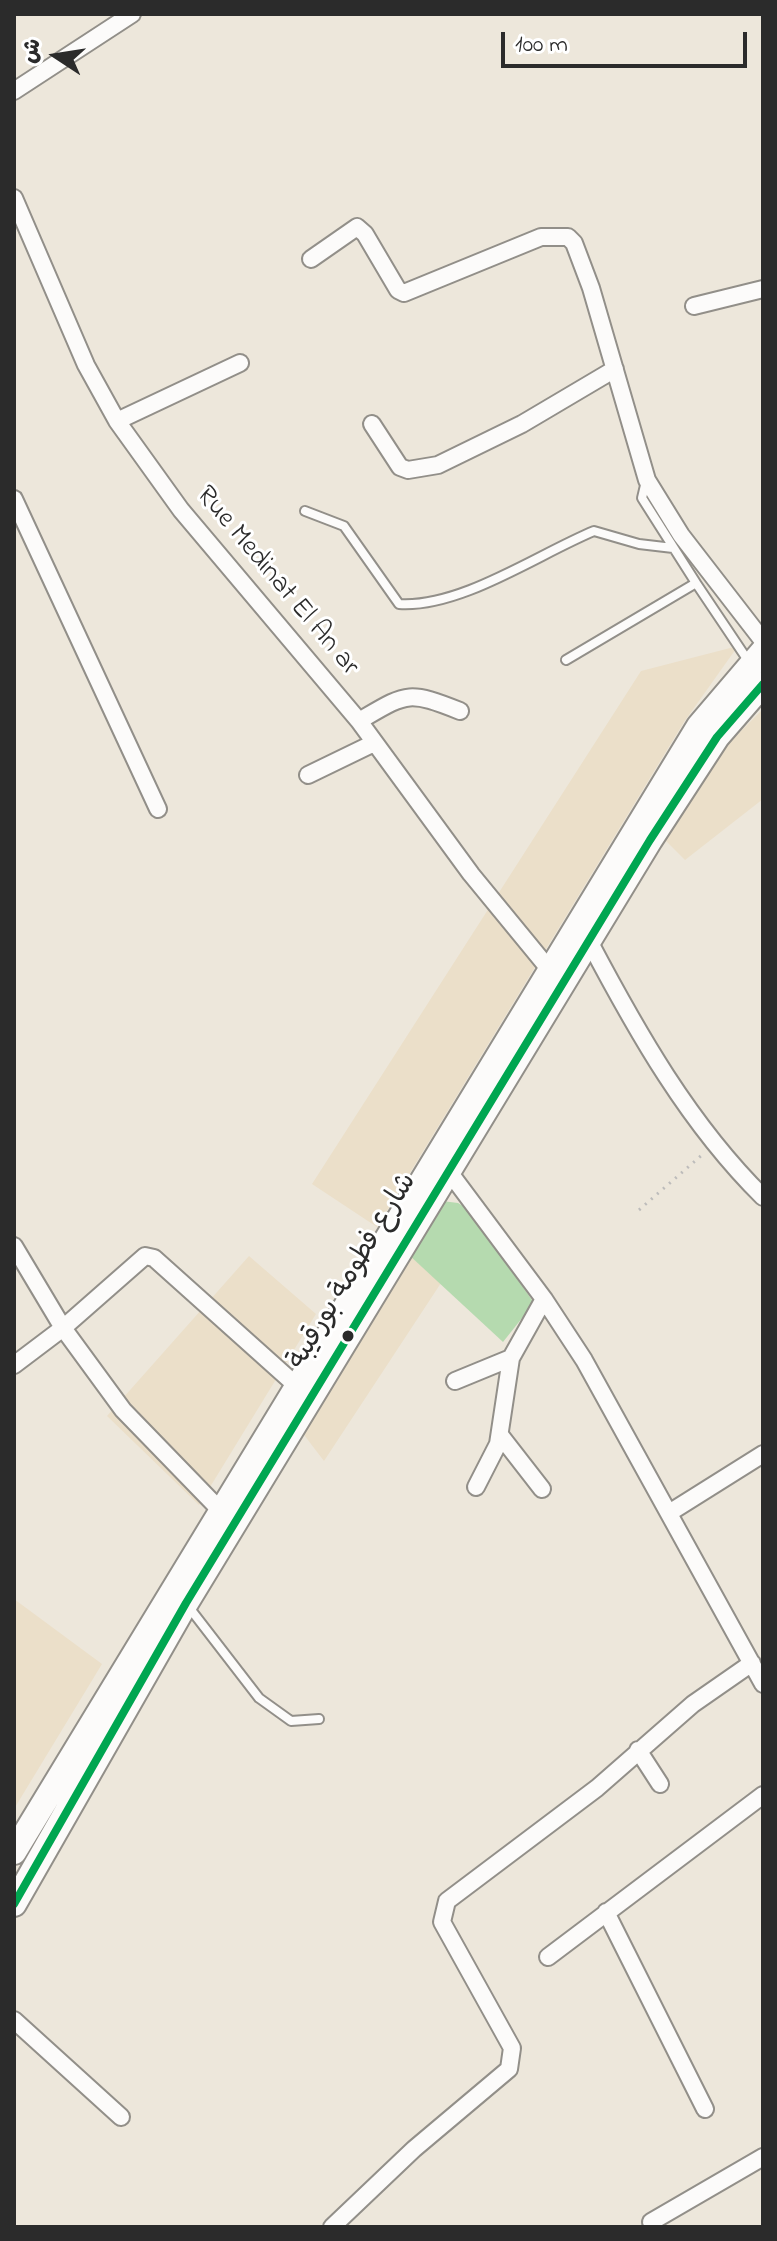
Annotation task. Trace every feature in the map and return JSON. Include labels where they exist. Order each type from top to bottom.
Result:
[{"type":"main road","name":"شارع فطومة بورقيبة","points":[[14,1852],[220,1510],[589,941],[759,666]]},
{"type":"main road","name":"شارع فطومة بورقيبة","points":[[14,1904],[186,1603],[444,1164],[549,969],[699,726],[759,666]]},
{"type":"street","points":[[14,91],[132,14]]},
{"type":"street","name":"Rue Medinat El An ar","points":[[14,198],[86,365],[117,421],[181,510],[359,721],[471,874],[549,969]]},
{"type":"street","points":[[311,259],[357,227],[365,234],[398,290],[404,293],[415,291],[482,258],[541,237],[561,234],[574,243],[647,480],[681,535],[763,641]]},
{"type":"street","points":[[694,306],[763,289]]},
{"type":"street","points":[[117,421],[240,363]]},
{"type":"street","points":[[372,424],[400,467],[423,469],[438,465],[522,424],[615,369]]},
{"type":"street","points":[[14,499],[158,809]]},
{"type":"street","points":[[359,721],[401,696],[422,696],[460,711]]},
{"type":"street","points":[[308,775],[374,743]]},
{"type":"street","points":[[589,941],[640,1037],[715,1144],[763,1197]]},
{"type":"street","points":[[444,1164],[544,1299],[584,1360],[763,1683]]},
{"type":"street","points":[[14,1246],[63,1328],[123,1410],[220,1510]]},
{"type":"street","points":[[14,1365],[63,1328],[145,1256],[154,1258],[298,1387]]},
{"type":"street","points":[[476,1487],[500,1435],[511,1358],[544,1299]]},
{"type":"street","points":[[455,1381],[511,1358]]},
{"type":"street","points":[[500,1435],[542,1489]]},
{"type":"street","points":[[669,1513],[763,1454]]},
{"type":"street","points":[[332,2227],[414,2149],[509,2069],[512,2062],[512,2048],[442,1922],[443,1907],[455,1894],[597,1788],[638,1750],[752,1663]]},
{"type":"street","points":[[638,1750],[660,1784]]},
{"type":"street","points":[[548,1957],[763,1795]]},
{"type":"street","points":[[606,1912],[705,2109]]},
{"type":"street","points":[[14,2020],[121,2117]]},
{"type":"street","points":[[651,2222],[763,2157]]},
{"type":"lane","points":[[647,480],[642,498],[696,583],[759,666]]},
{"type":"lane","points":[[305,511],[344,526],[399,604],[416,605],[483,585],[594,531],[639,544],[673,548]]},
{"type":"lane","points":[[566,660],[696,583]]},
{"type":"lane","points":[[186,1603],[259,1698],[291,1721],[319,1719]]},
{"type":"path","points":[[639,1210],[715,1144]]},
{"type":"shaded area","points":[[738,646],[684,722],[377,1227],[312,1184],[641,671]]},
{"type":"shaded area","points":[[763,709],[763,799],[685,860],[664,839],[719,753]]},
{"type":"shaded area","points":[[409,1255],[441,1283],[324,1461],[301,1431]]},
{"type":"shaded area","points":[[249,1256],[316,1314],[199,1505],[107,1416]]},
{"type":"shaded area","points":[[14,1599],[102,1664],[14,1809]]},
{"type":"green space","points":[[442,1201],[458,1203],[470,1210],[534,1303],[503,1342],[409,1255]]},
{"type":"transit line","points":[[14,1904],[186,1603],[650,840],[717,737],[763,684]]}]
